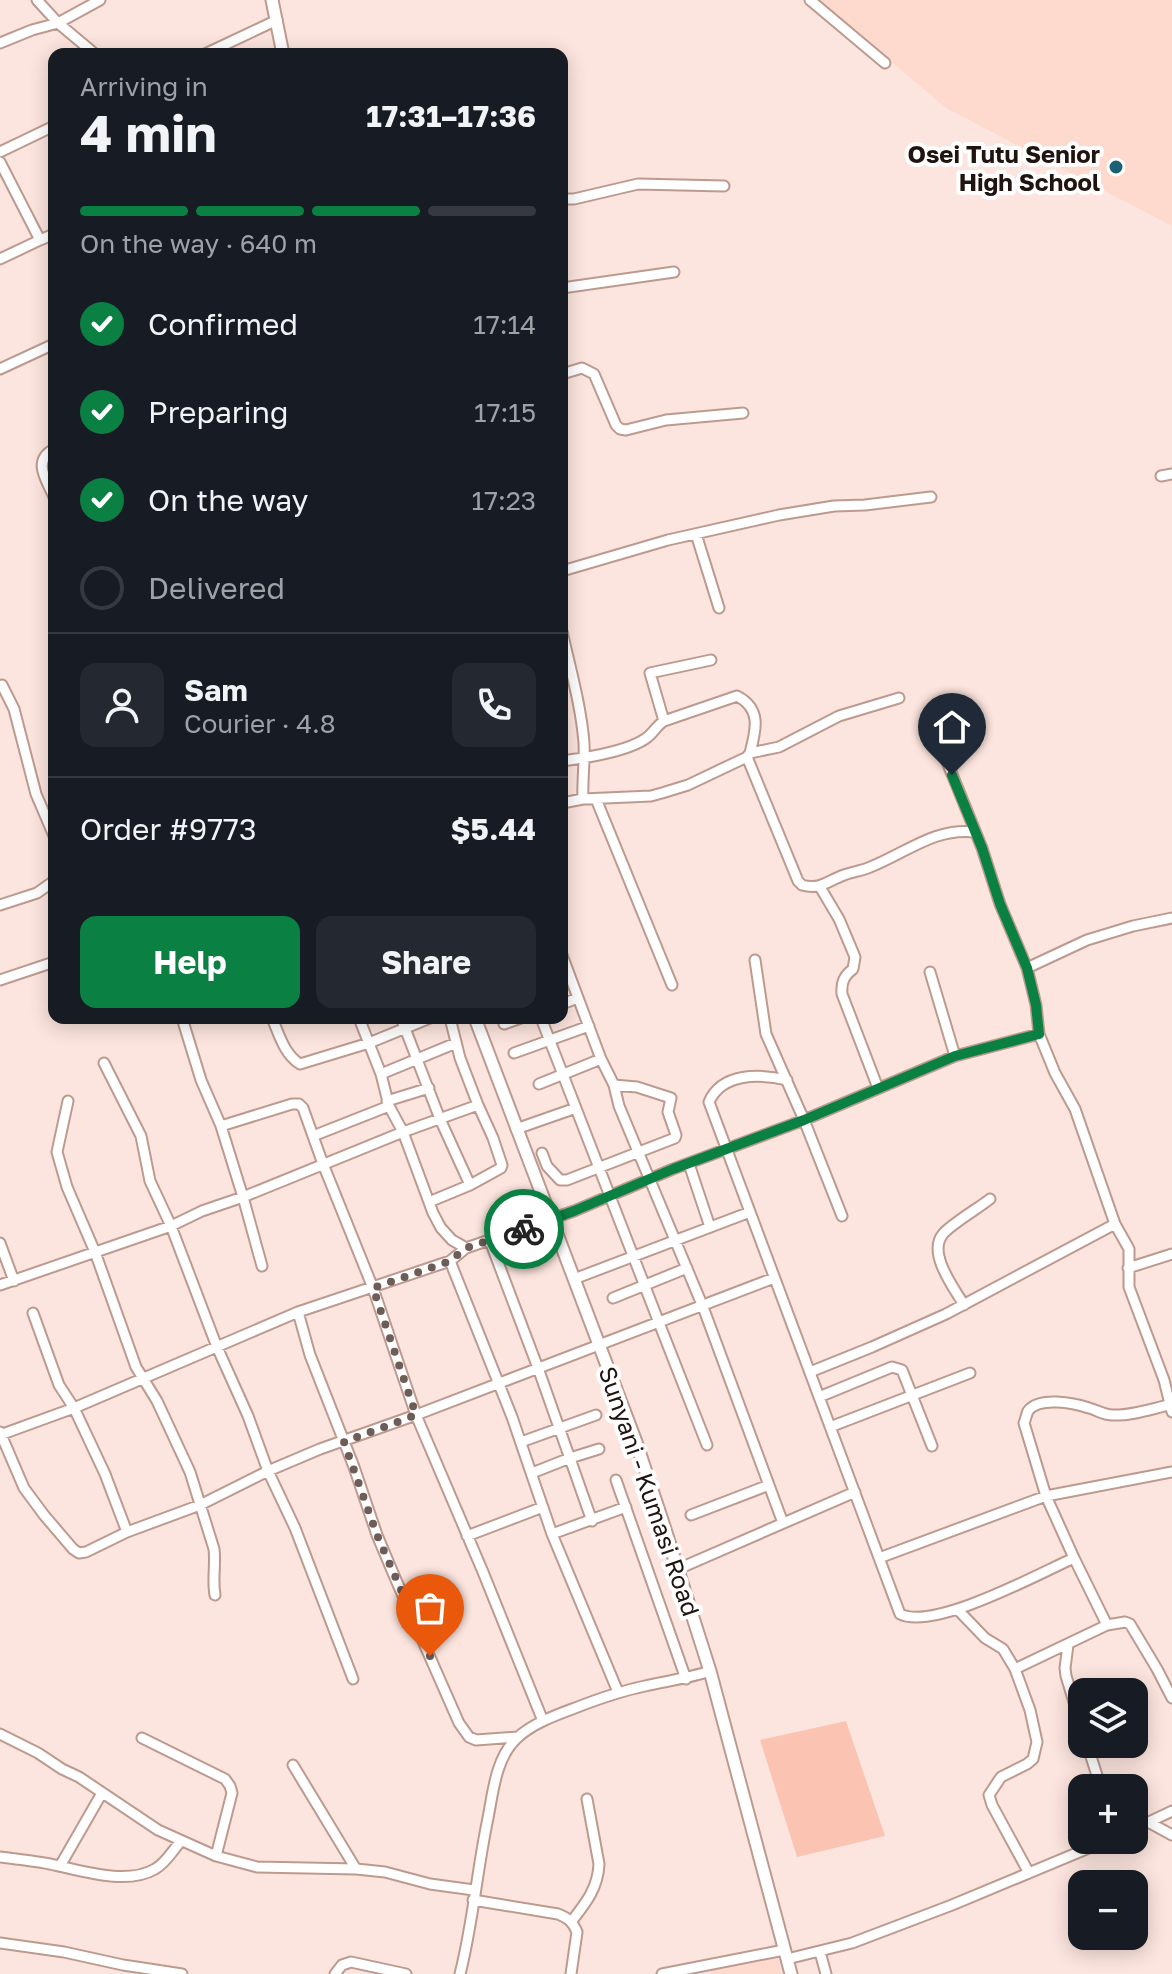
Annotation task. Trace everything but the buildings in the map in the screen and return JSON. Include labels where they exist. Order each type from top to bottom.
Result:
[{"type":"main road","points":[[272,0],[282,48]]},
{"type":"main road","name":"Sunyani - Kumasi Road","points":[[477,1024],[640,1452],[710,1671],[791,1974]]},
{"type":"street","points":[[37,0],[88,48]]},
{"type":"street","points":[[0,43],[58,23],[100,0]]},
{"type":"street","points":[[810,0],[885,63]]},
{"type":"street","points":[[218,48],[277,20]]},
{"type":"street","points":[[0,152],[48,129]]},
{"type":"street","points":[[0,162],[40,240]]},
{"type":"street","points":[[568,199],[638,184],[724,186]]},
{"type":"street","points":[[0,259],[48,237]]},
{"type":"street","points":[[568,287],[674,272]]},
{"type":"street","points":[[0,369],[48,347]]},
{"type":"street","points":[[568,372],[582,368],[594,374],[620,429],[666,420],[743,413]]},
{"type":"street","points":[[48,452],[44,454],[42,469],[48,483]]},
{"type":"street","points":[[1161,476],[1172,474]]},
{"type":"street","points":[[568,569],[779,515],[834,506],[931,497]]},
{"type":"street","points":[[696,534],[719,608]]},
{"type":"street","points":[[568,660],[582,727],[583,799]]},
{"type":"street","points":[[664,721],[650,673],[711,660]]},
{"type":"street","points":[[2,685],[14,709],[36,794],[48,822]]},
{"type":"street","points":[[568,760],[639,743],[664,721],[737,696],[742,697],[753,710],[755,732],[748,755],[802,885],[820,887],[947,832],[975,832]]},
{"type":"street","points":[[568,802],[651,796],[673,790],[748,755],[779,747],[839,716],[899,698]]},
{"type":"street","points":[[941,747],[1027,968],[1039,1034],[1055,1073],[1075,1109],[1115,1224],[1129,1249],[1129,1287],[1164,1380],[1170,1408],[1118,1415],[1044,1402],[1028,1412],[1024,1423],[1046,1496],[1107,1625]]},
{"type":"street","points":[[596,799],[672,985]]},
{"type":"street","points":[[0,905],[37,893],[48,885]]},
{"type":"street","points":[[820,887],[839,919],[855,957],[853,969],[845,976],[841,986],[842,994],[878,1088]]},
{"type":"street","points":[[1027,968],[1087,940],[1172,918]]},
{"type":"street","points":[[755,960],[766,1034],[842,1216]]},
{"type":"street","points":[[0,980],[48,964]]},
{"type":"street","points":[[568,971],[614,1085],[619,1106],[703,1307],[783,1523]]},
{"type":"street","points":[[930,972],[955,1056]]},
{"type":"street","points":[[568,1002],[578,998]]},
{"type":"street","points":[[184,1024],[201,1080],[221,1126],[262,1266]]},
{"type":"street","points":[[274,1024],[283,1045],[294,1061],[300,1064],[369,1043],[401,1024]]},
{"type":"street","points":[[361,1024],[381,1074],[388,1104],[403,1132],[441,1228],[452,1240],[466,1248]]},
{"type":"street","points":[[403,1024],[440,1119],[470,1185]]},
{"type":"street","points":[[429,1202],[499,1171],[502,1165],[451,1024]]},
{"type":"street","points":[[543,1024],[707,1445]]},
{"type":"street","points":[[514,1053],[589,1026]]},
{"type":"street","points":[[774,1278],[320,1449],[200,1505],[127,1532],[86,1552],[79,1553],[73,1549],[24,1488],[0,1434],[74,1408],[298,1312],[450,1261],[466,1248],[552,1220],[955,1056],[1039,1034]]},
{"type":"street","points":[[381,1074],[456,1043]]},
{"type":"street","points":[[539,1084],[601,1059]]},
{"type":"street","points":[[104,1063],[141,1136],[150,1181],[171,1226],[268,1471],[287,1507],[353,1679]]},
{"type":"street","points":[[787,1080],[763,1075],[736,1079],[721,1086],[709,1102],[900,1614],[913,1618],[958,1610],[1074,1558]]},
{"type":"street","points":[[542,1153],[547,1166],[560,1180],[567,1180],[675,1138],[668,1112],[672,1099],[637,1087],[614,1085]]},
{"type":"street","points":[[313,1136],[429,1088]]},
{"type":"street","points":[[68,1101],[57,1152],[74,1207],[95,1252],[132,1356],[190,1472],[210,1534],[215,1560],[215,1595]]},
{"type":"street","points":[[221,1126],[292,1104],[303,1108],[373,1288],[416,1415],[543,1721]]},
{"type":"street","points":[[0,1285],[171,1226],[202,1211],[478,1105]]},
{"type":"street","points":[[516,1129],[576,1108]]},
{"type":"street","points":[[689,1164],[710,1227]]},
{"type":"street","points":[[964,1305],[940,1262],[937,1249],[942,1235],[990,1199]]},
{"type":"street","points":[[574,1279],[750,1212]]},
{"type":"street","points":[[810,1372],[964,1305],[1115,1224]]},
{"type":"street","points":[[490,1241],[592,1521]]},
{"type":"street","points":[[0,1243],[14,1281]]},
{"type":"street","points":[[1128,1268],[1172,1254]]},
{"type":"street","points":[[450,1261],[521,1442],[552,1534],[618,1692]]},
{"type":"street","points":[[613,1298],[687,1268]]},
{"type":"street","points":[[298,1312],[310,1355],[396,1580],[459,1723],[469,1737],[476,1740],[518,1737]]},
{"type":"street","points":[[33,1313],[59,1385],[74,1408],[105,1474],[127,1532]]},
{"type":"street","points":[[819,1397],[892,1367],[902,1370],[932,1446]]},
{"type":"street","points":[[830,1427],[970,1373]]},
{"type":"street","points":[[521,1442],[596,1415]]},
{"type":"street","points":[[532,1473],[599,1449]]},
{"type":"street","points":[[879,1558],[1046,1496],[1172,1472]]},
{"type":"street","points":[[616,1480],[686,1679]]},
{"type":"street","points":[[691,1515],[769,1485]]},
{"type":"street","points":[[678,1569],[855,1492]]},
{"type":"street","points":[[467,1536],[543,1507]]},
{"type":"street","points":[[552,1534],[626,1507]]},
{"type":"street","points":[[958,1610],[985,1638],[1003,1649],[1015,1669],[1030,1710],[1037,1742],[1036,1752],[1027,1764],[1001,1777],[989,1795],[1029,1873]]},
{"type":"street","points":[[1015,1669],[1107,1625],[1125,1622],[1130,1624],[1172,1698]]},
{"type":"street","points":[[1068,1645],[1065,1668],[1068,1682]]},
{"type":"street","points":[[460,1974],[500,1767],[518,1737],[543,1721],[618,1692],[686,1679],[710,1671]]},
{"type":"street","points":[[0,1734],[38,1753],[158,1830],[216,1856],[257,1867],[385,1872],[558,1914],[571,1922],[577,1932],[571,1974]]},
{"type":"street","points":[[142,1738],[225,1779],[230,1786],[232,1793],[216,1856]]},
{"type":"street","points":[[293,1765],[356,1869]]},
{"type":"street","points":[[60,1866],[102,1793]]},
{"type":"street","points":[[571,1922],[593,1893],[599,1874],[587,1799]]},
{"type":"street","points":[[1150,1823],[1172,1811]]},
{"type":"street","points":[[1150,1823],[1172,1835]]},
{"type":"street","points":[[0,1857],[79,1872],[120,1876],[147,1873],[159,1867],[181,1841]]},
{"type":"street","points":[[662,1974],[786,1954],[820,1952],[852,1943],[1074,1854]]},
{"type":"street","points":[[0,1943],[182,1974]]},
{"type":"street","points":[[820,1952],[826,1974]]},
{"type":"street","points":[[335,1974],[342,1965],[351,1962],[406,1974]]},
{"type":"shaded area","name":"Osei Tutu Senior High School","points":[[819,0],[1172,0],[1172,226],[946,108]]},
{"type":"shaded area","points":[[846,1721],[885,1836],[797,1857],[760,1740]]},
{"type":"shaded area","points":[[777,1955],[782,1974],[711,1974],[712,1966]]},
{"type":"way so far","points":[[430,1656],[377,1535],[344,1442],[416,1415],[373,1288],[450,1261],[466,1248],[524,1229]]},
{"type":"place","name":"Osei Tutu Senior High School","points":[[1116,167]]},
{"type":"route","points":[[524,1229],[804,1120],[955,1056],[1039,1034],[1027,968],[952,775]]}]
